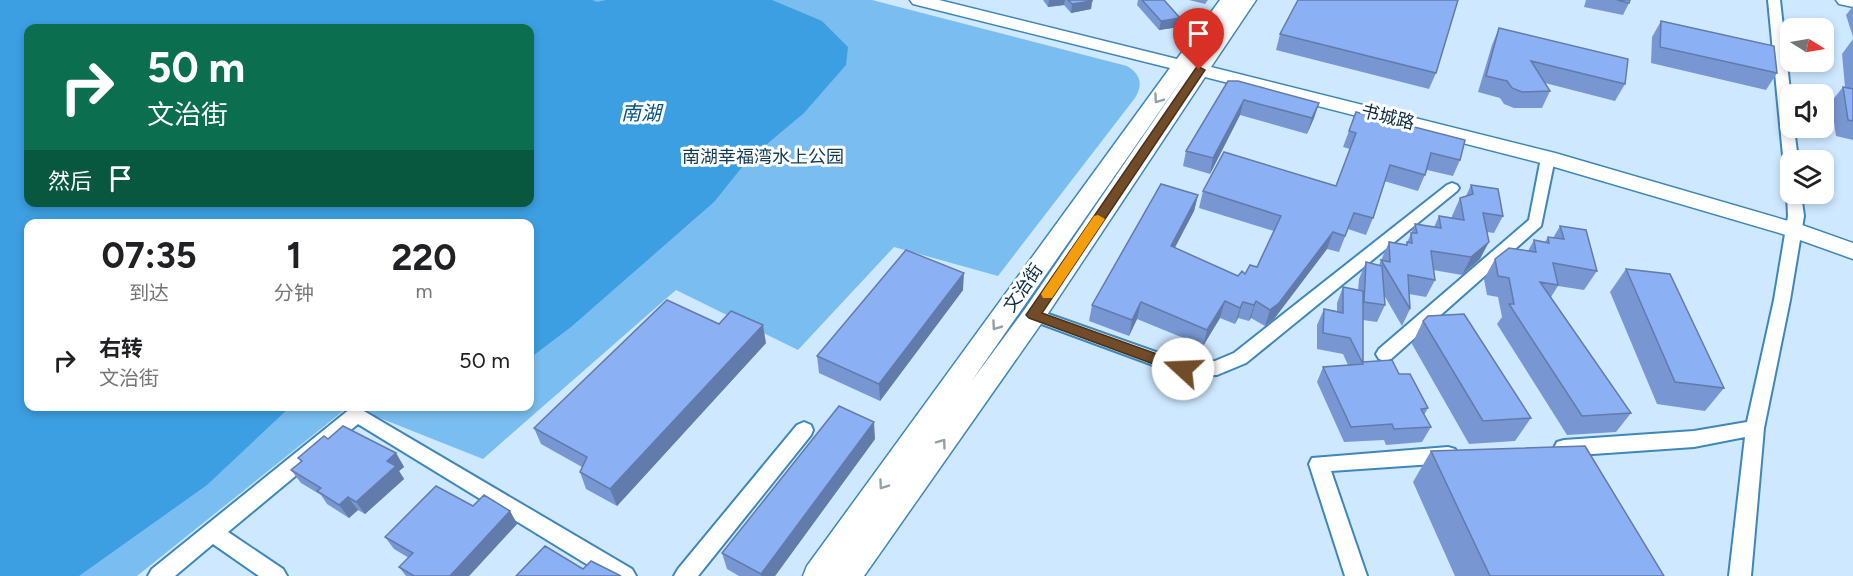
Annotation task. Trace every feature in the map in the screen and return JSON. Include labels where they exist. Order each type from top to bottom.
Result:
[{"type":"main road","name":"书城路","points":[[919,0],[1193,63],[1639,171],[1795,223],[1853,251]]},
{"type":"main road","name":"书城路","points":[[950,0],[1795,223],[1853,236]]},
{"type":"main road","name":"文治街","points":[[846,576],[1034,315],[1193,63],[1229,0]]},
{"type":"main road","name":"文治街","points":[[818,576],[1193,63],[1247,0]]},
{"type":"main road","points":[[1845,0],[1853,2]]},
{"type":"street","points":[[1774,0],[1789,150]]},
{"type":"street","points":[[1385,354],[1536,222],[1548,158]]},
{"type":"street","points":[[1034,315],[1183,369],[1217,368],[1240,358],[1452,188]]},
{"type":"street","points":[[1740,576],[1755,428],[1782,300],[1795,223],[1794,204]]},
{"type":"street","points":[[159,576],[357,414],[625,576]]},
{"type":"street","points":[[1542,449],[1694,440],[1755,428]]},
{"type":"street","points":[[685,576],[804,430]]},
{"type":"street","points":[[1356,576],[1319,464],[1471,454]]},
{"type":"street","points":[[213,533],[276,576]]},
{"type":"green space","name":"南湖幸福湾水上公园","points":[[0,0],[872,0],[1127,66],[1138,76],[1140,84],[1135,98],[998,276],[894,247],[798,350],[676,290],[483,459],[362,411],[534,411],[534,219],[24,219],[24,411],[343,411],[137,576],[0,576]]},
{"type":"water","name":"南湖","points":[[0,0],[592,0],[597,2],[606,0],[772,0],[822,21],[848,47],[846,65],[804,113],[747,161],[714,202],[571,327],[534,355],[534,219],[24,219],[24,411],[286,411],[207,485],[79,576],[0,576]]},
{"type":"building","points":[[1068,0],[1092,0],[1092,1],[1072,4]]},
{"type":"building","points":[[1142,0],[1164,0],[1180,18],[1161,21]]},
{"type":"building","points":[[1298,0],[1458,0],[1436,73],[1280,34]]},
{"type":"building","points":[[1661,21],[1774,46],[1777,73],[1660,47]]},
{"type":"building","points":[[1499,28],[1628,59],[1625,84],[1531,61],[1550,91],[1522,92],[1512,88],[1507,81],[1486,76]]},
{"type":"building","points":[[1228,81],[1238,81],[1319,103],[1312,118],[1244,100],[1213,158],[1186,151]]},
{"type":"building","points":[[1843,87],[1853,89],[1853,121],[1848,120]]},
{"type":"building","points":[[1356,112],[1465,140],[1460,160],[1431,153],[1425,175],[1390,165],[1373,218],[1354,213],[1345,236],[1333,232],[1279,303],[1270,310],[1256,301],[1254,305],[1243,302],[1240,308],[1225,301],[1207,330],[1141,302],[1132,320],[1092,305],[1161,184],[1198,195],[1171,246],[1238,276],[1242,271],[1245,274],[1250,265],[1257,267],[1281,216],[1203,191],[1224,152],[1336,186],[1356,133],[1349,131]]},
{"type":"building","points":[[1471,185],[1498,189],[1503,216],[1483,213],[1489,242],[1471,257],[1431,251],[1435,280],[1408,275],[1410,309],[1381,260],[1390,262],[1389,242],[1407,245],[1407,242],[1412,243],[1411,233],[1417,233],[1415,224],[1441,228],[1439,216],[1464,220],[1460,198],[1473,194]]},
{"type":"building","points":[[1560,226],[1586,230],[1597,271],[1553,263],[1558,285],[1540,282],[1631,413],[1582,416],[1509,304],[1514,304],[1509,278],[1498,276],[1495,259],[1509,248],[1536,252],[1534,240],[1549,243],[1548,237],[1564,239]]},
{"type":"building","points":[[906,250],[964,273],[879,384],[817,356]]},
{"type":"building","points":[[1366,262],[1382,266],[1385,305],[1364,302]]},
{"type":"building","points":[[1626,269],[1670,274],[1724,388],[1675,382]]},
{"type":"building","points":[[1343,287],[1363,291],[1363,362],[1392,360],[1399,374],[1410,374],[1428,408],[1421,409],[1431,427],[1394,429],[1392,424],[1351,427],[1323,367],[1363,364],[1350,338],[1323,333],[1324,309],[1343,313]]},
{"type":"building","points":[[667,300],[719,324],[731,311],[763,325],[610,489],[580,472],[587,457],[534,428]]},
{"type":"building","points":[[1464,314],[1531,418],[1483,421],[1423,321],[1428,316]]},
{"type":"building","points":[[839,406],[874,422],[761,574],[722,553]]},
{"type":"building","points":[[343,426],[396,453],[387,461],[396,466],[356,502],[348,497],[339,505],[317,491],[321,488],[291,470],[302,461],[298,458],[324,436],[328,439]]},
{"type":"building","points":[[1585,446],[1664,576],[1490,576],[1431,451]]},
{"type":"building","points":[[436,486],[473,506],[484,495],[510,511],[450,576],[414,576],[399,567],[413,553],[385,537]]},
{"type":"building","points":[[545,546],[583,569],[591,561],[621,576],[516,576]]},
{"type":"slow traffic","points":[[1047,294],[1098,219]]},
{"type":"route","points":[[1183,369],[1034,315],[1199,70]]}]
